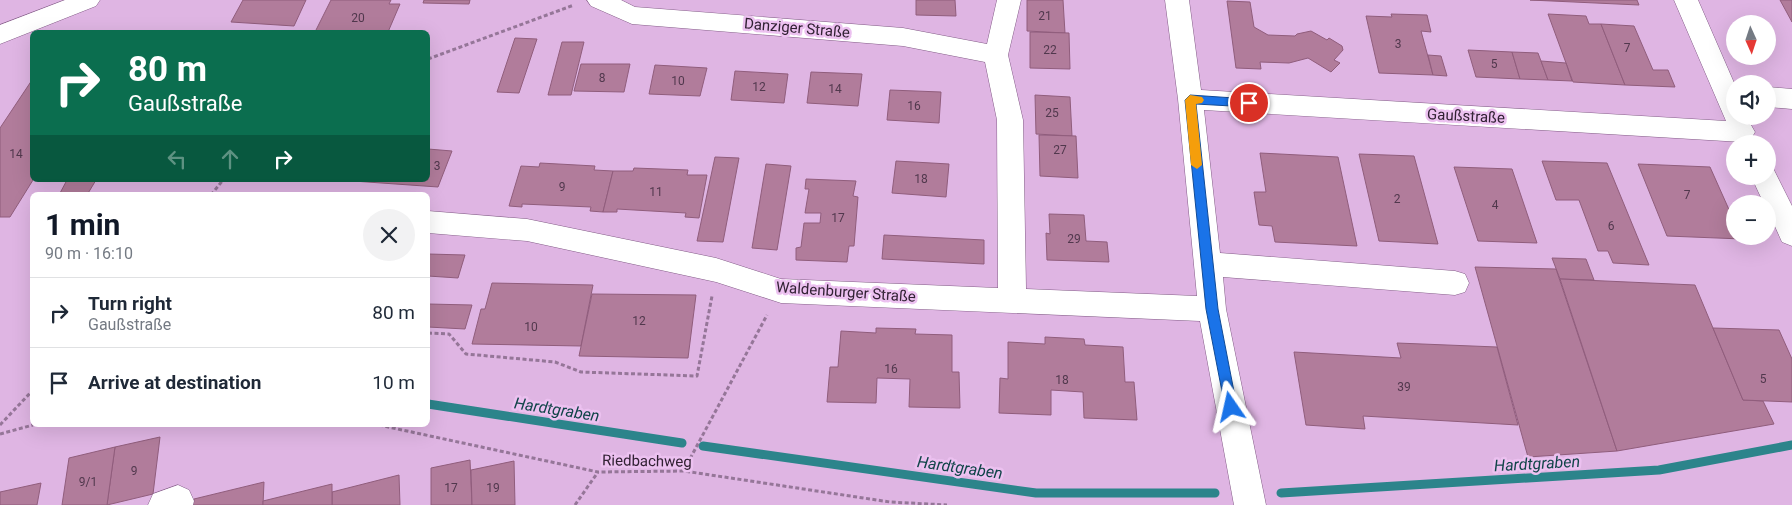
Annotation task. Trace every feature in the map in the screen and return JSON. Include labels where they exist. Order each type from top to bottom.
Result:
[{"type":"street","points":[[0,35],[88,0]]},
{"type":"street","points":[[1009,0],[996,55],[1010,120],[1012,301]]},
{"type":"street","points":[[1177,0],[1190,100],[1212,309],[1250,505]]},
{"type":"street","points":[[1686,0],[1726,91]]},
{"type":"street","name":"Danziger Straße","points":[[589,2],[632,15],[903,37],[996,55]]},
{"type":"street","points":[[1776,98],[1792,99]]},
{"type":"street","name":"Gaußstraße","points":[[1190,100],[1726,116]]},
{"type":"street","points":[[1768,185],[1792,234]]},
{"type":"street","name":"Waldenburger Straße","points":[[430,222],[528,230],[716,270],[781,291],[1212,309]]},
{"type":"street","points":[[1207,264],[1455,283]]},
{"type":"street","points":[[164,505],[178,501],[178,505]]},
{"type":"path","points":[[430,58],[589,2]]},
{"type":"path","points":[[213,192],[221,182]]},
{"type":"path","points":[[430,333],[449,334],[466,354],[554,362],[581,372],[697,376],[716,270]]},
{"type":"path","points":[[684,471],[781,291]]},
{"type":"path","points":[[0,425],[30,393]]},
{"type":"path","points":[[0,434],[30,426]]},
{"type":"path","name":"Riedbachweg","points":[[388,427],[598,472],[684,471],[890,504],[946,505]]},
{"type":"path","points":[[575,505],[598,472]]},
{"type":"building","points":[[243,0],[306,0],[294,26],[231,22]]},
{"type":"building","points":[[331,0],[391,0],[389,4],[400,4],[389,30],[316,30]]},
{"type":"building","points":[[424,0],[470,0],[469,4],[423,3]]},
{"type":"building","points":[[916,0],[955,0],[956,16],[916,15]]},
{"type":"building","points":[[1027,0],[1063,0],[1065,33],[1027,31]]},
{"type":"building","points":[[1530,0],[1637,0],[1639,5]]},
{"type":"building","points":[[1780,0],[1792,0],[1792,22]]},
{"type":"building","points":[[1227,1],[1250,2],[1254,27],[1268,35],[1295,36],[1311,31],[1327,40],[1329,38],[1342,46],[1343,50],[1334,60],[1340,63],[1331,72],[1308,58],[1289,63],[1260,62],[1261,69],[1236,68]]},
{"type":"building","points":[[1391,14],[1427,15],[1431,32],[1421,31],[1433,75],[1379,73],[1366,16],[1392,17]]},
{"type":"building","points":[[1548,14],[1586,16],[1589,24],[1601,24],[1625,85],[1573,82]]},
{"type":"building","points":[[1601,24],[1634,26],[1653,70],[1668,70],[1675,87],[1625,85]]},
{"type":"building","points":[[1030,32],[1069,33],[1070,69],[1030,68]]},
{"type":"building","points":[[515,38],[537,39],[519,93],[497,92]]},
{"type":"building","points":[[562,42],[584,42],[571,95],[548,95]]},
{"type":"building","points":[[1468,50],[1512,52],[1520,79],[1476,77]]},
{"type":"building","points":[[1512,52],[1538,53],[1548,80],[1520,79]]},
{"type":"building","points":[[1428,55],[1441,56],[1447,76],[1433,75]]},
{"type":"building","points":[[1541,61],[1566,63],[1572,81],[1548,80]]},
{"type":"building","points":[[581,64],[630,64],[624,92],[574,91]]},
{"type":"building","points":[[655,65],[707,68],[700,96],[649,94]]},
{"type":"building","points":[[735,71],[788,74],[784,103],[731,100]]},
{"type":"building","points":[[811,72],[862,74],[858,106],[807,103]]},
{"type":"building","points":[[30,83],[30,182],[32,182],[10,217],[0,217],[0,128]]},
{"type":"building","points":[[890,90],[941,92],[939,123],[887,120]]},
{"type":"building","points":[[1035,95],[1070,97],[1072,136],[1036,134]]},
{"type":"building","points":[[1039,135],[1076,136],[1078,178],[1040,176]]},
{"type":"building","points":[[430,149],[452,151],[438,187],[367,182],[430,182]]},
{"type":"building","points":[[1260,153],[1338,157],[1357,246],[1275,242],[1272,226],[1259,225],[1254,192],[1266,192]]},
{"type":"building","points":[[1359,154],[1414,156],[1438,244],[1379,241]]},
{"type":"building","points":[[715,157],[739,158],[723,242],[697,241]]},
{"type":"building","points":[[896,161],[949,164],[946,197],[892,193]]},
{"type":"building","points":[[1542,161],[1607,163],[1649,265],[1613,263],[1608,251],[1598,251],[1579,200],[1556,200]]},
{"type":"building","points":[[540,163],[595,166],[594,170],[613,171],[603,212],[590,211],[591,207],[522,204],[522,207],[509,206],[521,166],[539,167]]},
{"type":"building","points":[[766,164],[791,166],[777,250],[752,248]]},
{"type":"building","points":[[1638,164],[1710,167],[1726,203],[1726,238],[1667,236]]},
{"type":"building","points":[[1454,167],[1512,169],[1537,243],[1478,241]]},
{"type":"building","points":[[634,168],[688,170],[687,175],[707,175],[699,218],[685,217],[686,213],[617,209],[617,212],[603,212],[613,171],[633,171]]},
{"type":"building","points":[[806,179],[856,181],[853,196],[858,197],[854,246],[849,246],[847,262],[796,260],[796,248],[801,247],[804,223],[820,223],[821,213],[805,213],[809,189],[805,189]]},
{"type":"building","points":[[66,182],[95,182],[89,192],[61,192]]},
{"type":"building","points":[[1049,214],[1084,215],[1086,241],[1107,242],[1109,262],[1047,260],[1046,233],[1050,234]]},
{"type":"building","points":[[884,235],[984,240],[984,264],[882,259]]},
{"type":"building","points":[[430,254],[465,255],[458,278],[430,276]]},
{"type":"building","points":[[1552,258],[1586,259],[1594,280],[1560,279]]},
{"type":"building","points":[[1475,267],[1556,269],[1617,451],[1528,457]]},
{"type":"building","points":[[1560,279],[1695,285],[1743,400],[1763,401],[1774,424],[1617,451]]},
{"type":"building","points":[[492,283],[593,285],[581,346],[472,344],[481,309],[485,309]]},
{"type":"building","points":[[592,294],[696,295],[688,358],[579,356]]},
{"type":"building","points":[[430,304],[472,305],[465,329],[430,327]]},
{"type":"building","points":[[876,328],[916,329],[915,334],[952,335],[952,372],[959,372],[960,408],[909,407],[910,379],[877,378],[876,403],[827,402],[830,367],[838,367],[841,331],[876,333]]},
{"type":"building","points":[[1713,328],[1779,330],[1792,359],[1792,402],[1743,400]]},
{"type":"building","points":[[1045,337],[1084,339],[1085,345],[1123,347],[1125,382],[1134,382],[1137,420],[1084,418],[1083,392],[1051,390],[1051,415],[999,413],[1000,378],[1008,379],[1008,342],[1045,344]]},
{"type":"building","points":[[1397,343],[1497,347],[1518,425],[1363,416],[1365,429],[1306,425],[1294,352],[1401,358]]},
{"type":"building","points":[[160,437],[153,494],[107,505],[115,447]]},
{"type":"building","points":[[115,447],[107,505],[62,505],[69,458]]},
{"type":"building","points":[[470,460],[472,505],[431,505],[431,468]]},
{"type":"building","points":[[514,461],[515,505],[472,505],[471,470]]},
{"type":"building","points":[[399,475],[400,505],[332,505],[332,492]]},
{"type":"building","points":[[264,482],[263,505],[193,505],[194,499]]},
{"type":"building","points":[[41,483],[37,505],[0,505],[0,492]]},
{"type":"building","points":[[332,484],[332,505],[263,505],[263,501]]},
{"type":"waterway","name":"Hardtgraben","points":[[430,404],[682,443]]},
{"type":"waterway","name":"Hardtgraben","points":[[1281,493],[1659,470],[1792,445]]},
{"type":"waterway","name":"Hardtgraben","points":[[703,446],[1036,493],[1215,493]]},
{"type":"slow traffic","points":[[1197,165],[1190,100],[1199,100]]},
{"type":"route","points":[[1231,407],[1212,309],[1190,100],[1249,103]]}]
